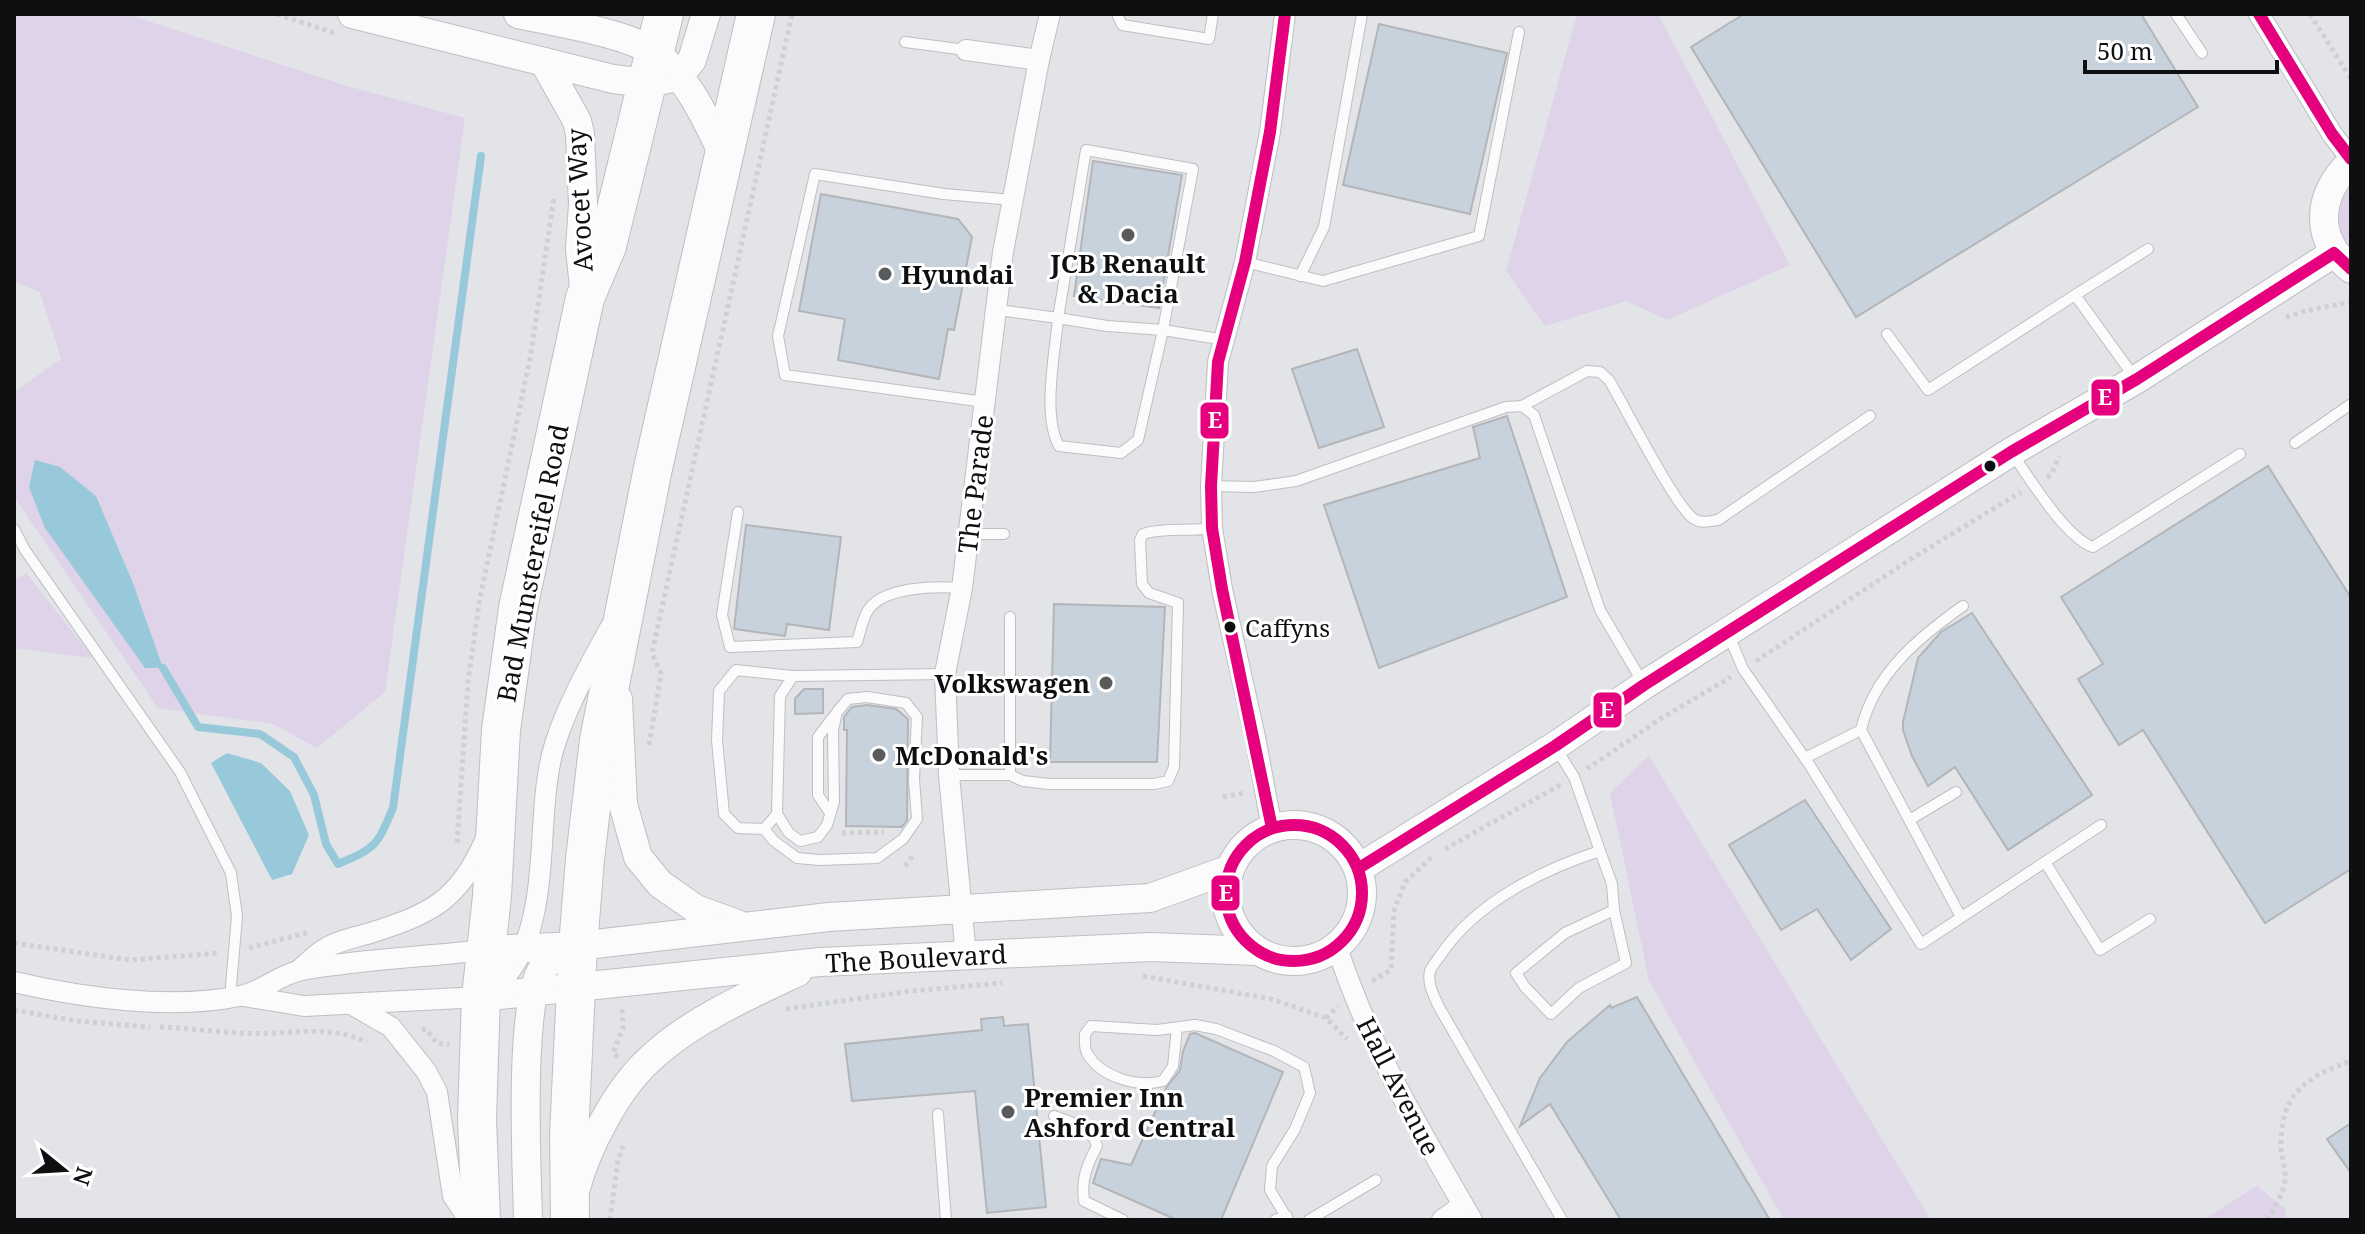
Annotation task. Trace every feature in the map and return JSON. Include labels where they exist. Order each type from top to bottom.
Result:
[{"type":"highway","name":"Bad Munstereifel Road","points":[[481,1220],[477,1119],[481,997],[492,896],[501,730],[509,658],[585,298],[607,246],[660,71],[664,14]]},
{"type":"highway","points":[[570,1215],[569,1135],[578,946],[596,765],[653,468],[756,14]]},
{"type":"street","points":[[352,14],[613,79],[660,71],[692,60],[706,14]]},
{"type":"street","points":[[518,14],[627,40],[701,108],[723,154]]},
{"type":"street","name":"The Parade","points":[[966,956],[949,775],[945,674],[962,588],[1003,252],[1050,14]]},
{"type":"street","points":[[1272,828],[1212,528],[1211,486],[1218,362],[1245,262],[1270,132],[1285,14]]},
{"type":"street","points":[[1359,868],[1555,746],[1727,631],[2011,452],[2343,261],[2326,234],[2323,213],[2328,193],[2351,161],[2259,14]]},
{"type":"street","points":[[966,50],[1039,60]]},
{"type":"street","name":"Avocet Way","points":[[544,62],[577,121],[580,134],[583,204],[580,249],[585,298]]},
{"type":"street","points":[[14,982],[68,994],[160,1002],[237,997],[304,1006],[481,997],[496,988],[510,973],[530,934],[554,745],[582,679],[627,597]]},
{"type":"street","points":[[617,650],[623,804],[638,857],[660,884],[696,909],[743,927]]},
{"type":"street","points":[[237,997],[298,971],[328,947],[412,920],[456,889],[477,859],[498,808]]},
{"type":"street","points":[[1296,824],[1326,832],[1345,846],[1359,868],[1363,891],[1360,915],[1337,947],[1307,961],[1283,961],[1257,951],[1239,934],[1229,915],[1225,892],[1230,869],[1242,848],[1260,833],[1272,828],[1296,824]]},
{"type":"street","name":"The Boulevard","points":[[485,950],[578,946],[829,917],[1150,898],[1230,869]]},
{"type":"street","points":[[528,1220],[529,1016],[541,970],[555,957],[578,946]]},
{"type":"street","name":"The Boulevard","points":[[481,997],[820,962],[1151,947],[1257,951]]},
{"type":"street","name":"Hall Avenue","points":[[1337,947],[1352,993],[1416,1126],[1468,1213]]},
{"type":"street","points":[[298,971],[485,950]]},
{"type":"street","points":[[570,1215],[583,1159],[615,1105],[649,1059],[694,1026],[820,962]]},
{"type":"street","points":[[350,1004],[391,1027],[426,1071],[437,1092],[453,1196],[469,1220]]},
{"type":"street","points":[[1442,1220],[1468,1213]]},
{"type":"lane","points":[[1117,14],[1122,25],[1209,39],[1213,14]]},
{"type":"lane","points":[[1300,276],[1324,227],[1362,14]]},
{"type":"lane","points":[[2176,14],[2202,53]]},
{"type":"lane","points":[[1245,262],[1323,281],[1479,236],[1519,32]]},
{"type":"lane","points":[[905,42],[966,50]]},
{"type":"lane","points":[[1086,150],[1193,169],[1163,330],[1138,440],[1121,453],[1059,446],[1051,432],[1058,318],[1086,150]]},
{"type":"lane","points":[[985,402],[785,375],[778,336],[815,174],[944,194],[1013,200]]},
{"type":"lane","points":[[1887,334],[1928,390],[2148,249]]},
{"type":"lane","points":[[2075,295],[2137,379]]},
{"type":"lane","points":[[998,310],[1225,340]]},
{"type":"lane","points":[[1211,486],[1254,487],[1296,481],[1506,407],[1522,406],[1587,371],[1600,372],[1609,380],[1673,491],[1691,518],[1702,523],[1718,520],[1870,416]]},
{"type":"lane","points":[[2295,443],[2351,404]]},
{"type":"lane","points":[[1522,406],[1534,415],[1600,610],[1644,685]]},
{"type":"lane","points":[[2011,452],[2046,504],[2084,544],[2093,547],[2240,454]]},
{"type":"lane","points":[[738,512],[722,615],[730,647],[857,642],[868,610],[878,601],[919,587],[962,588]]},
{"type":"lane","points":[[949,775],[1010,775],[1023,781],[1049,784],[1154,784],[1168,781],[1174,767],[1178,603],[1149,593],[1142,584],[1140,540],[1143,534],[1153,530],[1188,532],[1212,528]]},
{"type":"lane","points":[[14,529],[25,550],[180,772],[231,873],[237,916],[237,997]]},
{"type":"lane","points":[[968,534],[1004,534]]},
{"type":"lane","points":[[1805,758],[1861,730],[1874,694],[1891,670],[1923,634],[1963,606]]},
{"type":"lane","points":[[1010,617],[1010,775]]},
{"type":"lane","points":[[1727,631],[1743,669],[1805,758],[1921,944],[2101,825]]},
{"type":"lane","points":[[830,813],[818,795],[818,737],[848,699],[867,697],[906,703],[917,717],[914,779],[917,819],[903,839],[877,858],[797,858],[774,841],[764,829],[738,828],[724,814],[717,740],[719,691],[736,670],[793,676],[945,674]]},
{"type":"lane","points":[[793,676],[780,696],[777,814],[789,833],[800,841],[818,837],[827,825],[834,802],[833,730],[837,712]]},
{"type":"lane","points":[[1861,730],[1961,917]]},
{"type":"lane","points":[[1555,746],[1574,777],[1612,884],[1614,910],[1626,963],[1579,988],[1551,1014],[1516,973],[1565,933],[1614,910]]},
{"type":"lane","points":[[1911,819],[1956,792]]},
{"type":"lane","points":[[764,829],[777,814]]},
{"type":"lane","points":[[1562,1220],[1439,1007],[1430,988],[1430,971],[1454,935],[1517,886],[1563,863],[1600,851]]},
{"type":"lane","points":[[2045,862],[2100,950],[2150,919]]},
{"type":"lane","points":[[1177,1028],[1173,1066],[1168,1076],[1154,1084],[1140,1085],[1122,1079],[1097,1066],[1086,1051],[1085,1034],[1091,1026],[1157,1030],[1195,1025],[1216,1029],[1274,1051],[1304,1067],[1310,1093],[1295,1129],[1272,1166],[1270,1190],[1288,1218],[1275,1220]]},
{"type":"lane","points":[[938,1114],[946,1220]]},
{"type":"lane","points":[[1054,1116],[1082,1126],[1094,1135],[1097,1146],[1085,1170],[1082,1188],[1084,1201],[1123,1220]]},
{"type":"lane","points":[[1309,1220],[1376,1180]]},
{"type":"path","points":[[647,754],[661,674],[652,653],[792,14]]},
{"type":"path","points":[[2310,14],[2351,79]]},
{"type":"path","points":[[455,849],[468,682],[479,603],[530,359],[556,183]]},
{"type":"path","points":[[1768,654],[1914,557],[2034,485]]},
{"type":"path","points":[[1591,766],[1660,719],[1708,693]]},
{"type":"path","points":[[1135,975],[1271,999],[1326,1018],[1352,993],[1391,970],[1394,911],[1405,882],[1433,856],[1541,796]]},
{"type":"path","points":[[827,825],[842,833],[887,832],[903,839],[916,851],[905,866]]},
{"type":"path","points":[[14,943],[130,960],[235,952],[318,929]]},
{"type":"path","points":[[775,1010],[911,991],[1008,983]]},
{"type":"path","points":[[14,1010],[122,1026],[244,1034],[327,1030],[346,1033],[370,1043]]},
{"type":"path","points":[[2268,1220],[2286,1182],[2281,1149],[2285,1115],[2298,1088],[2324,1071],[2351,1061]]},
{"type":"path","points":[[610,1220],[618,1160],[626,1140]]},
{"type":"shaded area","points":[[14,14],[126,14],[347,86],[465,118],[385,692],[317,748],[273,724],[158,708],[14,497],[14,392],[61,359],[40,292],[14,282]],"holes":[[[36,460],[96,496],[133,583],[162,668],[29,487]]]},
{"type":"shaded area","points":[[1577,14],[1658,14],[1790,265],[1667,320],[1627,301],[1545,326],[1506,271]]},
{"type":"shaded area","points":[[2351,185],[2351,250],[2342,234],[2339,218],[2342,201]]},
{"type":"shaded area","points":[[26,573],[93,658],[14,648],[14,581]]},
{"type":"shaded area","points":[[1649,756],[1931,1220],[1784,1220],[1649,981],[1610,793]]},
{"type":"shaded area","points":[[2257,1186],[2285,1209],[2287,1220],[2203,1220]]},
{"type":"water","points":[[35,460],[60,467],[96,496],[133,583],[163,668],[145,668],[45,528],[29,487]]},
{"type":"water","points":[[227,753],[261,763],[290,791],[309,835],[292,874],[272,880],[211,763]]},
{"type":"building","points":[[1744,14],[2141,14],[2198,107],[1856,317],[1691,47]]},
{"type":"building","points":[[1379,24],[1507,53],[1470,214],[1343,185]]},
{"type":"building","name":"JCB Renault & Dacia","points":[[1093,161],[1182,175],[1159,308],[1074,296]]},
{"type":"building","name":"Hyundai","points":[[821,194],[958,219],[972,237],[954,330],[948,329],[939,379],[838,360],[845,319],[799,311]]},
{"type":"building","points":[[1357,349],[1384,427],[1319,448],[1292,369]]},
{"type":"building","points":[[1507,416],[1567,597],[1379,668],[1324,505],[1480,458],[1473,427]]},
{"type":"building","points":[[2268,466],[2351,598],[2351,869],[2265,923],[2143,730],[2119,745],[2078,679],[2103,664],[2061,597]]},
{"type":"building","points":[[746,525],[841,537],[829,630],[787,624],[785,636],[734,629]]},
{"type":"building","name":"Volkswagen","points":[[1054,604],[1165,607],[1157,762],[1050,762]]},
{"type":"building","points":[[1972,613],[2092,795],[2008,850],[1955,767],[1928,786],[1903,730],[1918,658],[1941,632]]},
{"type":"building","points":[[804,689],[823,689],[823,713],[795,714],[795,699]]},
{"type":"building","points":[[867,705],[896,709],[908,719],[907,820],[902,827],[846,826],[847,730],[844,730],[844,717],[852,707]]},
{"type":"building","points":[[1805,800],[1891,929],[1851,960],[1817,909],[1781,930],[1729,845]]},
{"type":"building","points":[[1637,997],[1770,1220],[1621,1220],[1550,1104],[1520,1126],[1540,1078],[1567,1042],[1610,1005],[1611,1008]]},
{"type":"building","points":[[1003,1017],[1004,1026],[1028,1024],[1046,1207],[987,1213],[975,1091],[852,1101],[845,1044],[982,1030],[981,1019]]},
{"type":"building","points":[[1195,1033],[1283,1072],[1221,1220],[1177,1220],[1093,1183],[1101,1159],[1131,1165],[1166,1088],[1180,1070],[1190,1034]]},
{"type":"building","points":[[2351,1123],[2351,1173],[2327,1139]]},
{"type":"waterway","points":[[163,668],[198,727],[260,734],[294,757],[314,795],[326,844],[338,864],[368,849],[379,838],[393,808],[481,156]]},
{"type":"transit line","name":"E","points":[[1272,828],[1222,589],[1212,528],[1211,486],[1218,362],[1245,262],[1270,132],[1285,14]]},
{"type":"transit line","name":"E","points":[[2259,14],[2332,134],[2351,159]]},
{"type":"transit line","name":"E","points":[[1359,868],[1555,746],[1644,685],[2011,452],[2137,379],[2334,253],[2351,269]]},
{"type":"transit line","name":"E","points":[[1294,825],[1320,830],[1342,845],[1357,867],[1362,893],[1357,919],[1342,941],[1320,956],[1294,961],[1268,956],[1246,941],[1231,919],[1226,893],[1231,867],[1246,845],[1268,830],[1294,825]]},
{"type":"place","name":"JCB Renault & Dacia","points":[[1128,235]]},
{"type":"place","name":"Hyundai","points":[[885,274]]},
{"type":"place","name":"Caffyns","points":[[1230,627]]},
{"type":"place","name":"Volkswagen","points":[[1106,683]]},
{"type":"place","name":"McDonald's","points":[[879,755]]},
{"type":"place","name":"Premier Inn Ashford Central","points":[[1008,1112]]}]
